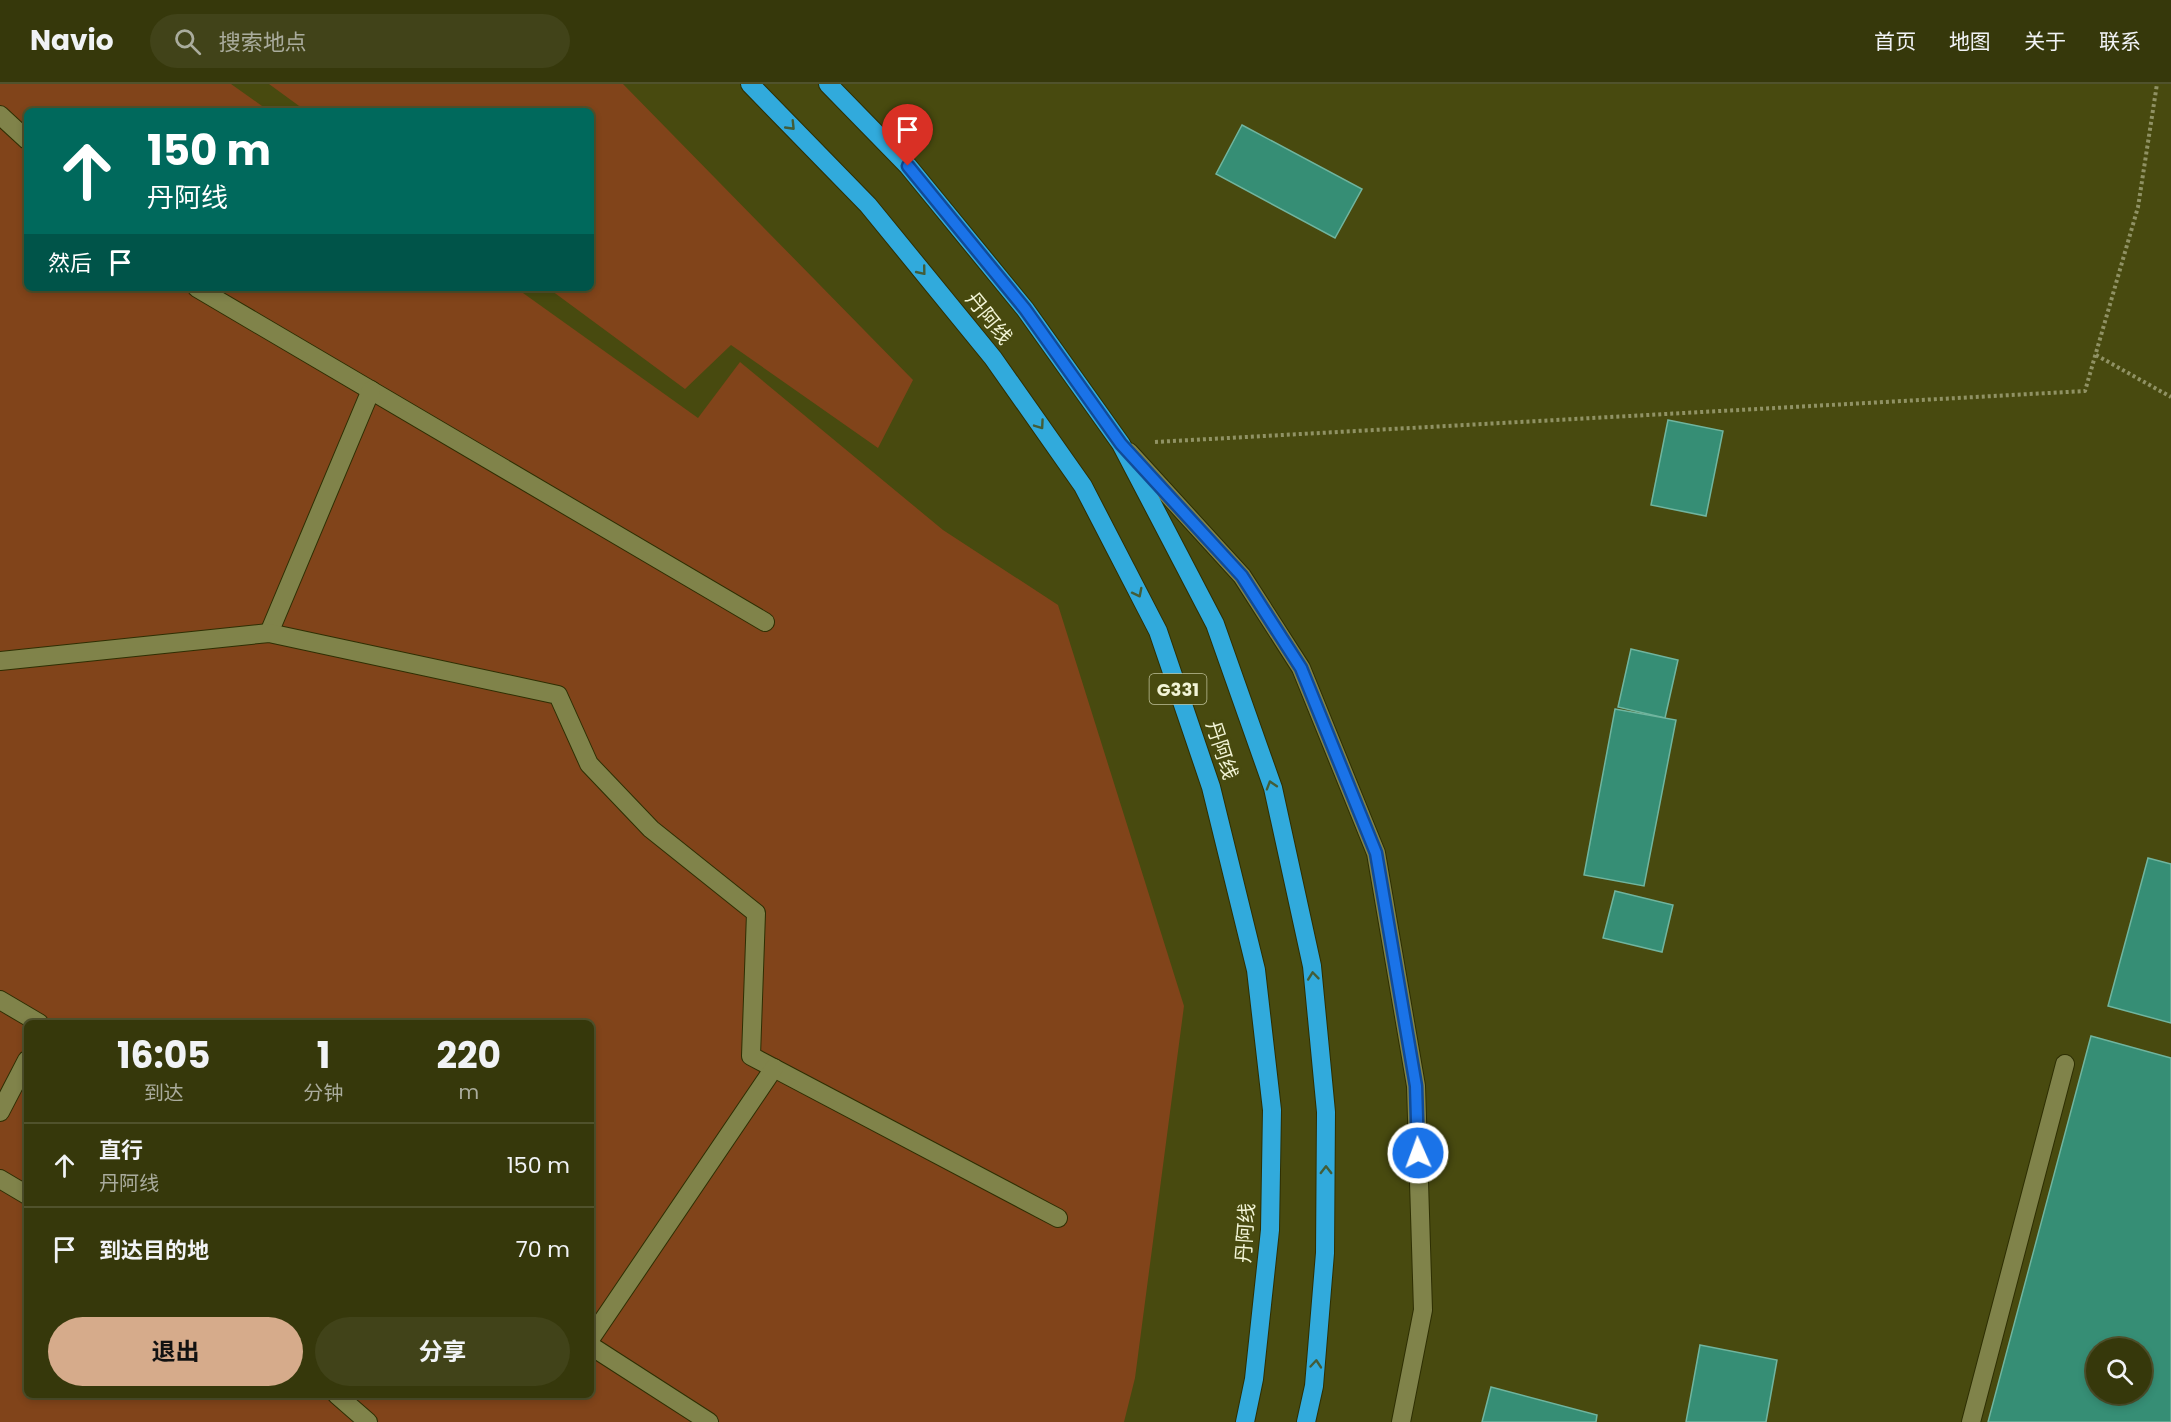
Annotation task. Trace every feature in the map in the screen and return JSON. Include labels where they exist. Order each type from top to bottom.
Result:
[{"type":"highway","name":"丹阿线","points":[[750,84],[867,205],[993,358],[1083,486],[1158,632],[1211,787],[1256,970],[1272,1110],[1270,1230],[1254,1379],[1245,1422]]},
{"type":"highway","name":"丹阿线","points":[[828,84],[908,166],[1018,300],[1121,444],[1215,624],[1273,788],[1312,966],[1326,1112],[1325,1253],[1314,1386],[1306,1422]]},
{"type":"street","points":[[0,115],[24,137]]},
{"type":"street","points":[[202,291],[765,622]]},
{"type":"street","points":[[269,633],[371,390]]},
{"type":"street","points":[[1121,444],[1242,576],[1301,668],[1376,853],[1416,1086],[1423,1310],[1401,1422]]},
{"type":"street","points":[[0,661],[269,633],[558,694],[589,764],[651,829],[756,913],[751,1056],[1058,1218]]},
{"type":"street","points":[[0,1000],[34,1020]]},
{"type":"street","points":[[1971,1422],[2065,1064]]},
{"type":"street","points":[[0,1112],[24,1066]]},
{"type":"street","points":[[594,1334],[774,1068]]},
{"type":"street","points":[[0,1179],[24,1193]]},
{"type":"street","points":[[594,1348],[709,1422]]},
{"type":"street","points":[[340,1398],[368,1422]]},
{"type":"path","points":[[1121,444],[2085,391],[2138,207],[2157,84]]},
{"type":"path","points":[[2096,355],[2171,397]]},
{"type":"shaded area","points":[[0,84],[231,84],[265,108],[24,108],[24,291],[520,291],[698,418],[740,362],[943,530],[1058,605],[1184,1006],[1135,1378],[1124,1422],[0,1422]]},
{"type":"shaded area","points":[[269,84],[623,84],[913,380],[878,448],[731,345],[685,389],[552,291],[594,291],[594,108],[302,108]]},
{"type":"building","points":[[1242,125],[1362,189],[1335,238],[1216,174]]},
{"type":"building","points":[[1668,420],[1723,431],[1706,516],[1651,505]]},
{"type":"building","points":[[1631,649],[1678,660],[1665,718],[1618,707]]},
{"type":"building","points":[[1615,709],[1676,720],[1644,886],[1584,875]]},
{"type":"building","points":[[2148,858],[2171,864],[2171,1023],[2108,1006]]},
{"type":"building","points":[[1615,891],[1673,905],[1662,952],[1603,938]]},
{"type":"building","points":[[2091,1036],[2171,1058],[2171,1422],[1988,1422]]},
{"type":"building","points":[[1700,1345],[1777,1360],[1766,1422],[1686,1422]]},
{"type":"building","points":[[1491,1387],[1597,1415],[1596,1422],[1482,1422]]},
{"type":"route","points":[[908,166],[1025,309],[1121,444],[1242,576],[1301,668],[1376,853],[1416,1086],[1418,1153]]}]
